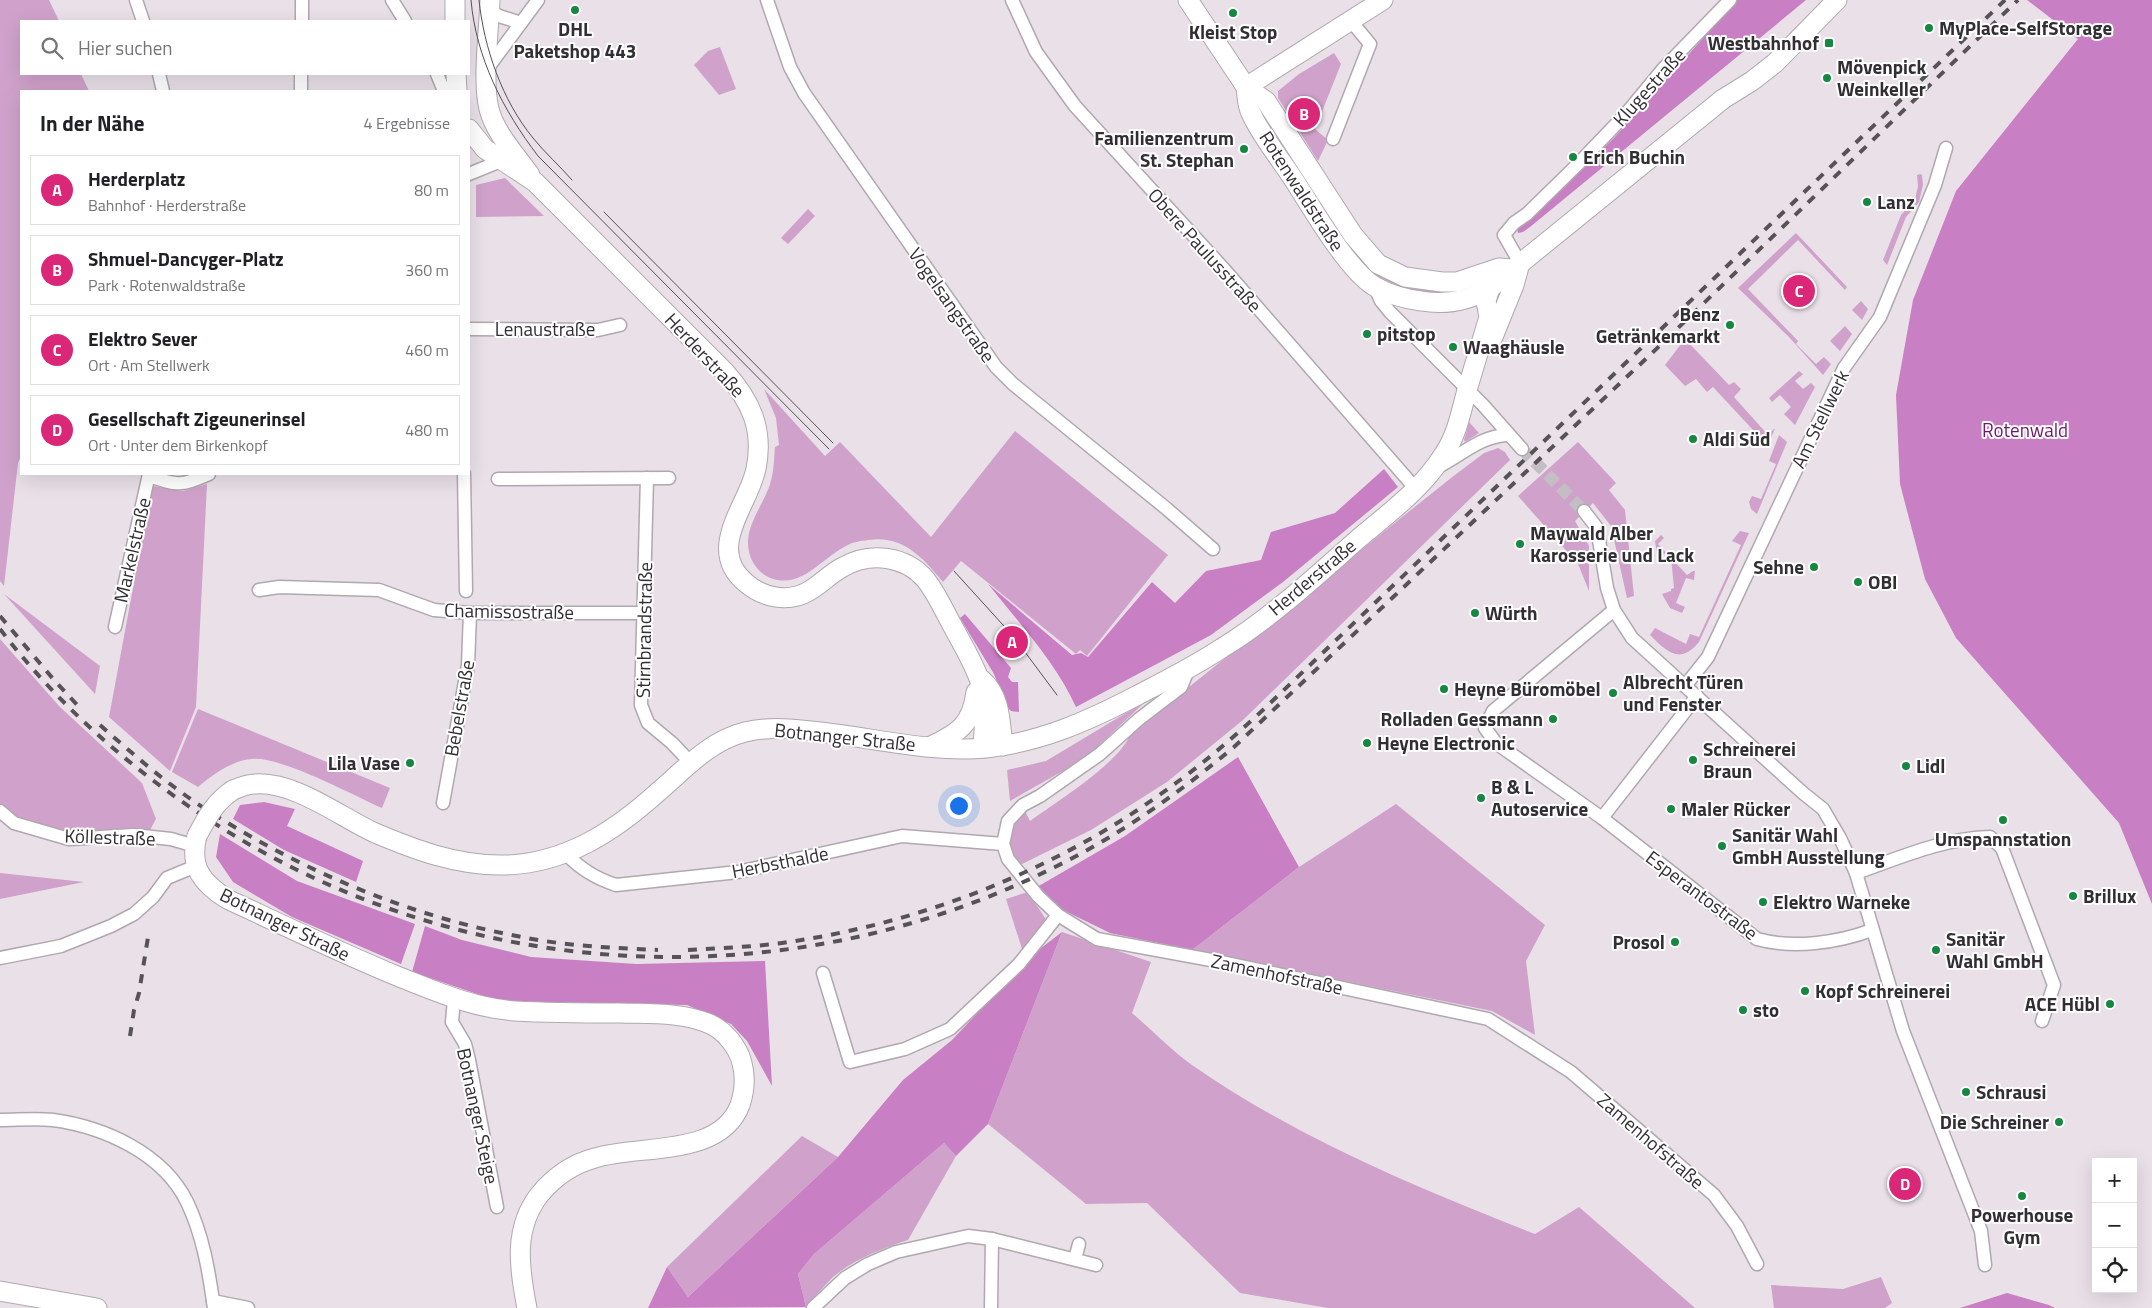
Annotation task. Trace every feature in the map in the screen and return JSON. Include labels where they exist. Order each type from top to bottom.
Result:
[{"type":"main road","points":[[455,0],[455,20]]},
{"type":"main road","name":"Rotenwaldstraße","points":[[1188,0],[1246,87],[1266,101],[1353,235],[1378,264],[1405,277],[1423,281],[1457,282],[1499,268],[1516,266]]},
{"type":"main road","points":[[1246,87],[1384,0]]},
{"type":"main road","name":"Rotenwaldstraße","points":[[1246,87],[1250,112],[1315,214],[1346,258],[1374,286],[1394,295],[1426,302],[1451,302],[1485,294],[1516,266],[1723,99],[1775,64],[1837,0]]},
{"type":"main road","points":[[490,5],[486,79],[489,110],[508,156]]},
{"type":"main road","points":[[456,75],[457,90]]},
{"type":"main road","points":[[470,131],[485,149],[508,156]]},
{"type":"main road","name":"Herderstraße","points":[[508,156],[725,372],[751,408],[756,424],[758,443],[756,470],[729,535],[731,561],[744,582],[753,590],[767,596],[782,598],[808,592],[844,566],[862,560],[878,558],[905,563],[918,572],[931,587],[978,676],[983,693],[983,748],[1044,738],[1084,722],[1189,668],[1224,647],[1258,623],[1416,489],[1435,468],[1448,449],[1456,430],[1489,317],[1485,294]]},
{"type":"main road","points":[[1315,214],[1317,203],[1323,200],[1331,201]]},
{"type":"main road","points":[[1478,356],[1487,348],[1494,336],[1514,285],[1516,266]]},
{"type":"main road","points":[[1457,282],[1485,294]]},
{"type":"main road","points":[[931,746],[961,729],[969,720],[976,694],[978,676]]},
{"type":"main road","name":"Herderstraße","points":[[978,676],[991,687],[997,702],[1003,746]]},
{"type":"main road","name":"Botnanger Straße","points":[[527,1308],[521,1276],[520,1240],[522,1226],[528,1213],[546,1188],[574,1165],[596,1157],[689,1143],[715,1135],[728,1124],[737,1111],[745,1084],[745,1072],[733,1043],[724,1033],[712,1025],[688,1017],[656,1014],[510,1011],[454,999],[338,951],[227,899],[210,888],[196,866],[196,841],[209,812],[222,797],[233,790],[250,784],[268,784],[286,789],[395,841],[430,854],[454,861],[488,865],[509,865],[532,863],[566,854],[604,836],[658,792],[690,762],[724,740],[742,733],[765,729],[797,729],[931,746],[983,748]]},
{"type":"main road","points":[[0,1291],[97,1308]]},
{"type":"street","points":[[136,0],[143,20]]},
{"type":"street","points":[[302,0],[302,20]]},
{"type":"street","points":[[392,0],[404,20]]},
{"type":"street","points":[[487,68],[538,0]]},
{"type":"street","name":"Vogelsangstraße","points":[[767,0],[790,67],[804,93],[996,367],[1009,381],[1167,509],[1213,549]]},
{"type":"street","name":"Obere Paulusstraße","points":[[1012,0],[1036,52],[1075,106],[1229,275],[1416,489]]},
{"type":"street","name":"Klugestraße","points":[[1516,266],[1504,235],[1514,223],[1527,214],[1578,164],[1625,115],[1663,69],[1730,0]]},
{"type":"street","points":[[490,5],[498,16],[521,23]]},
{"type":"street","points":[[1333,139],[1370,44],[1351,21]]},
{"type":"street","points":[[159,75],[163,90]]},
{"type":"street","points":[[301,90],[302,75]]},
{"type":"street","points":[[437,75],[444,90]]},
{"type":"street","name":"Am Stellwerk","points":[[1685,686],[1708,657],[1844,368],[1880,316],[1934,185],[1946,148]]},
{"type":"street","points":[[470,174],[508,156]]},
{"type":"street","name":"Rotenwaldstraße","points":[[1374,286],[1390,312],[1522,449]]},
{"type":"street","name":"Lenaustraße","points":[[470,329],[598,330],[620,325]]},
{"type":"street","points":[[1435,468],[1452,460],[1477,442],[1497,435],[1508,435]]},
{"type":"street","points":[[149,475],[173,484],[186,484],[208,475]]},
{"type":"street","name":"Markelstraße","points":[[115,627],[149,475]]},
{"type":"street","points":[[464,475],[466,591]]},
{"type":"street","name":"Stirnbrandstraße","points":[[646,478],[641,705],[648,723],[672,743],[690,762]]},
{"type":"street","points":[[498,479],[669,478]]},
{"type":"street","points":[[1584,511],[1597,528],[1607,588],[1614,610],[1632,638],[1823,809],[1840,838],[1856,873],[1903,1030],[1981,1231],[1985,1265]]},
{"type":"street","name":"Chamissostraße","points":[[259,590],[279,587],[379,590],[434,610],[470,613],[643,613]]},
{"type":"street","name":"Esperantostraße","points":[[1614,610],[1493,711],[1485,728],[1496,743],[1602,818],[1757,939],[1773,944],[1793,944],[1848,939],[1872,930]]},
{"type":"street","name":"Bebelstraße","points":[[443,803],[468,665],[470,613]]},
{"type":"street","points":[[1003,844],[1008,821],[1015,811],[1100,754],[1139,719],[1182,686],[1189,668]]},
{"type":"street","points":[[1602,818],[1697,696]]},
{"type":"street","name":"Köllestraße","points":[[0,811],[14,823],[69,838],[133,835],[196,841]]},
{"type":"street","name":"Herbsthalde","points":[[566,854],[578,866],[597,879],[616,885],[738,872],[902,836],[1003,844]]},
{"type":"street","points":[[1856,873],[1945,843],[1972,837],[1990,837],[2002,848],[2054,985],[2042,1021]]},
{"type":"street","name":"Zamenhofstraße","points":[[1003,844],[1008,859],[1038,896],[1058,915],[1097,939],[1213,960],[1488,1019],[1571,1072],[1714,1195],[1737,1226],[1757,1264]]},
{"type":"street","points":[[0,958],[61,946],[111,926],[140,908],[153,897],[167,878],[196,866]]},
{"type":"street","points":[[823,972],[850,1062],[905,1049],[950,1029],[1019,964],[1058,915]]},
{"type":"street","name":"Botnanger Steige","points":[[454,999],[452,1022],[460,1034],[467,1052],[497,1207]]},
{"type":"street","points":[[0,1120],[51,1120],[93,1129],[128,1143],[159,1166],[174,1181],[187,1200],[203,1246],[213,1305],[248,1308]]},
{"type":"street","points":[[812,1308],[845,1278],[868,1264],[896,1252],[968,1236],[992,1239],[1096,1265]]},
{"type":"street","points":[[991,1308],[992,1239]]},
{"type":"street","points":[[1076,1259],[1079,1244]]},
{"type":"shaded area","points":[[0,0],[49,0],[59,20],[20,20],[20,75],[81,75],[89,90],[20,90],[20,458],[4,586],[0,581]]},
{"type":"shaded area","points":[[720,47],[736,89],[719,95],[694,65],[708,51]]},
{"type":"shaded area","points":[[1334,53],[1341,64],[1315,129],[1328,140],[1318,161],[1278,98],[1278,91],[1299,74]]},
{"type":"shaded area","points":[[1917,175],[1922,175],[1923,185],[1919,202],[1906,217],[1887,265],[1883,260],[1901,215],[1915,200],[1918,186]]},
{"type":"shaded area","points":[[505,178],[544,216],[476,217],[476,185]]},
{"type":"shaded area","points":[[808,209],[815,216],[788,244],[781,238]]},
{"type":"shaded area","points":[[1321,209],[1326,209],[1347,240],[1452,291],[1428,294],[1403,288],[1368,270],[1345,244]]},
{"type":"shaded area","points":[[1796,233],[1847,287],[1845,290],[1798,240],[1748,289],[1798,341],[1796,344],[1816,364],[1824,357],[1831,364],[1823,375],[1788,336],[1738,288]]},
{"type":"shaded area","points":[[1861,301],[1868,309],[1862,320],[1852,310]]},
{"type":"shaded area","points":[[1845,326],[1852,334],[1840,351],[1830,341]]},
{"type":"shaded area","points":[[1685,339],[1729,385],[1734,382],[1741,389],[1734,397],[1768,435],[1775,428],[1768,446],[1713,387],[1707,392],[1696,379],[1685,386],[1665,365]]},
{"type":"shaded area","points":[[1799,371],[1803,374],[1795,381],[1803,389],[1811,383],[1815,387],[1795,425],[1784,414],[1791,407],[1780,395],[1772,402],[1769,398]]},
{"type":"shaded area","points":[[764,389],[825,456],[840,442],[931,537],[1015,431],[1168,555],[1087,656],[1080,650],[1076,654],[961,561],[943,582],[919,556],[902,544],[892,541],[880,539],[854,543],[840,549],[802,576],[782,581],[772,579],[757,569],[752,561],[748,541],[751,526],[770,484],[775,447],[779,445],[776,418]]},
{"type":"shaded area","points":[[1469,422],[1479,433],[1465,442],[1464,440]]},
{"type":"shaded area","points":[[1779,435],[1787,442],[1757,514],[1751,509],[1749,502],[1752,496],[1761,499],[1776,464],[1769,461]]},
{"type":"shaded area","points":[[1578,442],[1616,483],[1609,490],[1625,510],[1634,596],[1627,598],[1611,526],[1593,503],[1575,521],[1589,546],[1589,591],[1578,564],[1518,496]]},
{"type":"shaded area","points":[[1498,448],[1505,452],[1510,460],[1243,720],[1167,782],[1091,830],[1018,866],[1012,850],[1010,837],[1014,826],[1025,811],[1030,821],[1071,793],[1115,756],[1130,734],[1451,478],[1484,453]]},
{"type":"shaded area","points":[[207,484],[196,707],[170,771],[109,717],[152,486],[183,491]]},
{"type":"shaded area","points":[[1740,531],[1749,533],[1699,642],[1686,653],[1674,654],[1668,651],[1650,635],[1655,628],[1686,644],[1690,634],[1699,637],[1741,545],[1732,541]]},
{"type":"shaded area","points":[[1661,535],[1664,538],[1658,544],[1687,575],[1695,571],[1694,580],[1686,578],[1676,603],[1685,607],[1682,613],[1670,608],[1662,594],[1674,588],[1671,558],[1667,558],[1666,554],[1657,554],[1655,541]]},
{"type":"shaded area","points":[[4,594],[100,666],[95,694]]},
{"type":"shaded area","points":[[0,639],[59,706],[142,783],[156,819],[150,830],[71,836],[15,820],[0,805]]},
{"type":"shaded area","points":[[1146,701],[1094,750],[1077,763],[1010,801],[1007,770],[1046,761]]},
{"type":"shaded area","points":[[198,709],[390,788],[382,808],[298,770],[265,760],[245,760],[230,765],[198,787],[172,772]]},
{"type":"shaded area","points":[[1396,804],[1545,925],[1526,961],[1535,1035],[1492,1011],[1192,950],[1299,867]]},
{"type":"shaded area","points":[[0,873],[84,882],[0,899]]},
{"type":"shaded area","points":[[1028,892],[1047,921],[1023,952],[1006,899]]},
{"type":"shaded area","points":[[1062,932],[1151,962],[1132,1013],[1192,1065],[1273,1116],[1402,1180],[1535,1234],[1579,1207],[1695,1308],[1328,1308],[1240,1293],[1147,1203],[1086,1204],[988,1124]]},
{"type":"shaded area","points":[[802,1136],[838,1157],[688,1297],[667,1267]]},
{"type":"shaded area","points":[[944,1143],[956,1156],[908,1240],[878,1251],[849,1265],[832,1278],[806,1307],[798,1274],[814,1254]]},
{"type":"shaded area","points":[[1881,1277],[1892,1303],[1885,1308],[1774,1308],[1771,1285],[1843,1289]]},
{"type":"green space","points":[[1737,0],[1806,0],[1530,227],[1518,233],[1517,229],[1614,138]]},
{"type":"green space","name":"Rotenwald","points":[[2027,0],[2152,0],[2152,904],[2119,823],[1956,638],[1925,579],[1900,484],[1896,395],[1913,300],[1956,191],[2078,39]]},
{"type":"green space","points":[[1384,469],[1398,487],[1283,582],[1211,635],[1076,707],[1047,658],[988,584],[1072,655],[1081,653],[1088,657],[1152,582],[1175,603],[1206,571],[1261,560],[1271,532],[1335,513]]},
{"type":"green space","points":[[965,614],[1011,668],[1008,677],[1012,682],[1018,682],[1019,712],[1011,711],[1007,707],[994,674],[960,618]]},
{"type":"green space","points":[[1238,757],[1299,867],[1192,950],[1110,933],[1063,910],[1037,887],[1125,836]]},
{"type":"green space","points":[[264,802],[295,809],[287,826],[363,861],[356,882],[284,850],[233,819],[240,805]]},
{"type":"green space","points":[[220,834],[297,881],[415,924],[401,964],[292,917],[233,882],[216,857]]},
{"type":"green space","points":[[425,926],[462,940],[531,957],[636,964],[765,961],[772,1086],[747,1041],[731,1024],[687,1005],[498,1001],[412,972]]},
{"type":"green space","points":[[1062,932],[988,1124],[956,1156],[944,1143],[814,1254],[798,1274],[806,1307],[648,1308],[667,1267],[688,1297],[838,1157],[903,1080],[952,1040],[1032,955]]},
{"type":"green space","points":[[2007,1293],[2049,1305],[2055,1308],[1960,1308]]},
{"type":"tunnel","points":[[1522,449],[1584,511]]},
{"type":"tram line","points":[[471,0],[479,42],[493,82],[513,120],[538,156],[829,449]]},
{"type":"tram line","points":[[479,0],[481,18],[490,55],[512,107],[542,149],[572,180]]},
{"type":"tram line","points":[[604,212],[833,443]]},
{"type":"tram line","points":[[954,571],[1013,636],[1057,695]]},
{"type":"railway","points":[[688,950],[782,943],[835,934],[940,906],[992,887],[1041,865],[1136,811],[1180,780],[1223,746],[1264,709],[2005,0]]},
{"type":"railway","points":[[0,629],[52,690],[110,746],[206,818],[240,839],[336,888],[436,924],[539,946],[644,956],[749,954],[854,938],[956,909],[1079,855],[1126,827],[1170,797],[1234,747],[1650,355],[2018,0]]},
{"type":"railway","points":[[0,616],[81,709]]},
{"type":"railway","points":[[100,725],[165,780],[207,810],[281,853],[358,889],[439,917],[522,937],[573,945],[658,950]]},
{"type":"railway","points":[[130,1036],[149,931]]},
{"type":"place","name":"DHL Paketshop 443","points":[[575,10]]},
{"type":"place","name":"Kleist Stop","points":[[1233,13]]},
{"type":"place","name":"MyPlace-SelfStorage","points":[[1929,28]]},
{"type":"place","name":"Westbahnhof","points":[[1829,43]]},
{"type":"place","name":"Mövenpick Weinkeller","points":[[1827,78]]},
{"type":"place","name":"Shmuel-Dancyger-Platz","points":[[1304,114]]},
{"type":"place","name":"Familienzentrum St. Stephan","points":[[1244,149]]},
{"type":"place","name":"Erich Buchin","points":[[1573,157]]},
{"type":"place","name":"Lanz","points":[[1867,202]]},
{"type":"place","name":"Elektro Sever","points":[[1799,291]]},
{"type":"place","name":"Benz Getränkemarkt","points":[[1730,325]]},
{"type":"place","name":"pitstop","points":[[1367,334]]},
{"type":"place","name":"Waaghäusle","points":[[1453,347]]},
{"type":"place","name":"Aldi Süd","points":[[1693,439]]},
{"type":"place","name":"Maywald Alber Karosserie und Lack","points":[[1520,544]]},
{"type":"place","name":"Sehne","points":[[1814,567]]},
{"type":"place","name":"OBI","points":[[1858,582]]},
{"type":"place","name":"Würth","points":[[1475,613]]},
{"type":"place","name":"Herderplatz","points":[[1012,642]]},
{"type":"place","name":"Heyne Büromöbel","points":[[1444,689]]},
{"type":"place","name":"Albrecht Türen und Fenster","points":[[1613,693]]},
{"type":"place","name":"Rolladen Gessmann","points":[[1553,719]]},
{"type":"place","name":"Heyne Electronic","points":[[1367,743]]},
{"type":"place","name":"Schreinerei Braun","points":[[1693,760]]},
{"type":"place","name":"Lila Vase","points":[[410,763]]},
{"type":"place","name":"Lidl","points":[[1906,766]]},
{"type":"place","name":"B & L Autoservice","points":[[1481,798]]},
{"type":"place","name":"Maler Rücker","points":[[1671,809]]},
{"type":"place","name":"Umspannstation","points":[[2003,820]]},
{"type":"place","name":"Sanitär Wahl GmbH Ausstellung","points":[[1722,846]]},
{"type":"place","name":"Brillux","points":[[2073,896]]},
{"type":"place","name":"Elektro Warneke","points":[[1763,902]]},
{"type":"place","name":"Prosol","points":[[1675,942]]},
{"type":"place","name":"Sanitär Wahl GmbH","points":[[1936,950]]},
{"type":"place","name":"Kopf Schreinerei","points":[[1805,991]]},
{"type":"place","name":"ACE Hübl","points":[[2110,1004]]},
{"type":"place","name":"sto","points":[[1743,1010]]},
{"type":"place","name":"Schrausi","points":[[1966,1092]]},
{"type":"place","name":"Die Schreiner","points":[[2059,1122]]},
{"type":"place","name":"Gesellschaft Zigeunerinsel","points":[[1905,1184]]},
{"type":"place","name":"Powerhouse Gym","points":[[2022,1196]]}]
